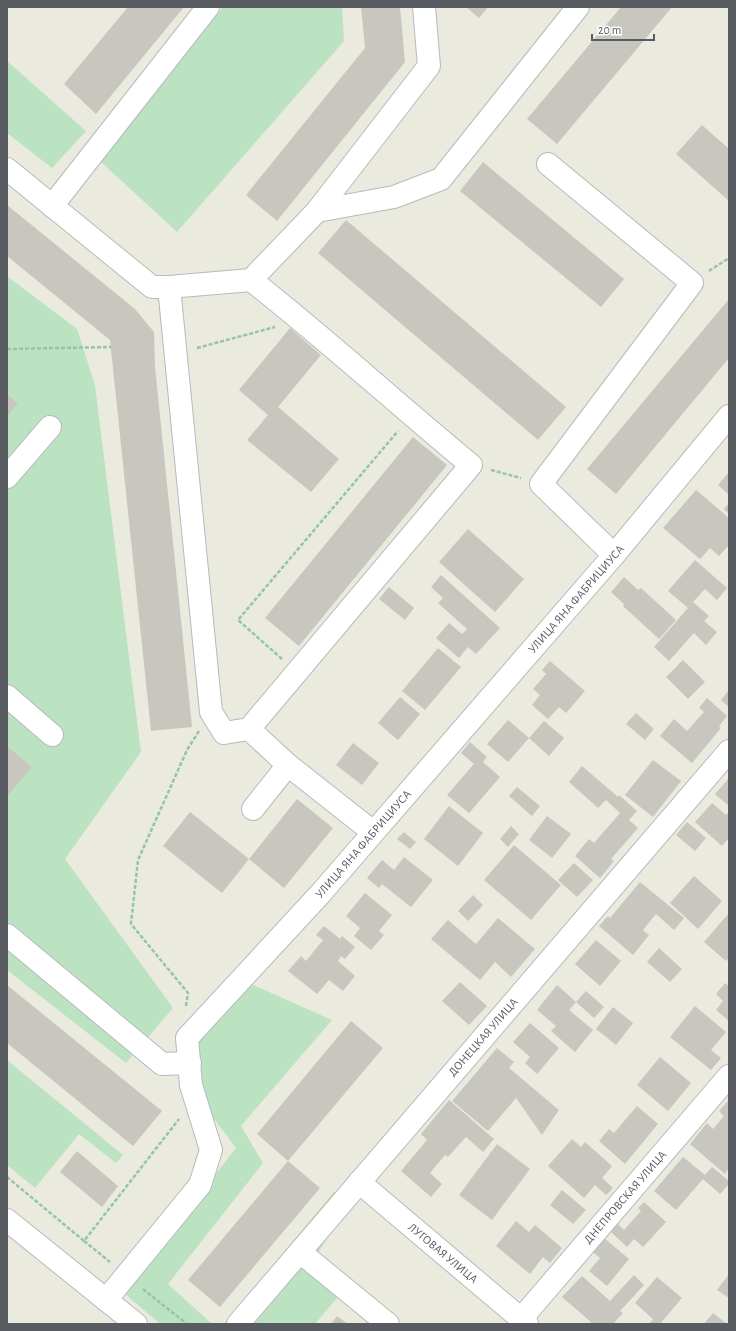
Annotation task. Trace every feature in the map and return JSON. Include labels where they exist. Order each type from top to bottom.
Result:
[{"type":"street","points":[[52,206],[208,7]]},
{"type":"street","points":[[7,169],[152,287],[251,280],[317,211],[429,66],[424,7]]},
{"type":"street","points":[[317,211],[394,197],[441,179],[578,7]]},
{"type":"street","points":[[548,164],[692,283],[541,484],[614,555]]},
{"type":"street","points":[[169,287],[211,712],[224,733],[249,729],[471,465],[411,416],[301,320],[251,280]]},
{"type":"street","name":"УЛИЦА ЯНА ФАБРИЦИУСА","points":[[106,1300],[200,1185],[211,1150],[192,1085],[187,1038],[321,893],[614,555],[729,416]]},
{"type":"street","points":[[7,477],[50,427]]},
{"type":"street","points":[[7,696],[52,735]]},
{"type":"street","points":[[249,729],[288,764],[373,832]]},
{"type":"street","name":"ДОНЕЦКАЯ УЛИЦА","points":[[238,1324],[729,751]]},
{"type":"street","points":[[253,809],[288,764]]},
{"type":"street","points":[[7,935],[162,1064],[190,1063]]},
{"type":"street","name":"ДНЕПРОВСКАЯ УЛИЦА","points":[[524,1321],[729,1076]]},
{"type":"street","name":"ЛУГОВАЯ УЛИЦА","points":[[359,1182],[524,1321]]},
{"type":"street","points":[[7,1220],[136,1324]]},
{"type":"street","points":[[300,1252],[388,1324]]},
{"type":"path","points":[[175,354],[301,320]]},
{"type":"path","points":[[7,349],[111,347]]},
{"type":"path","points":[[297,672],[238,620],[411,416]]},
{"type":"path","points":[[471,465],[541,484]]},
{"type":"path","points":[[186,1009],[188,993],[132,924],[132,917],[138,860],[187,750],[211,712]]},
{"type":"path","points":[[7,1177],[84,1241],[182,1116]]},
{"type":"green space","points":[[223,7],[342,7],[344,41],[177,232],[101,162]]},
{"type":"green space","points":[[7,61],[86,131],[52,168],[7,133]]},
{"type":"green space","points":[[7,276],[77,329],[95,385],[141,752],[65,859],[173,1008],[126,1063],[7,970]]},
{"type":"green space","points":[[251,984],[332,1020],[241,1126],[263,1163],[168,1284],[211,1323],[160,1324],[123,1292],[236,1148],[203,1104],[199,1042]]},
{"type":"green space","points":[[7,1060],[123,1155],[116,1163],[79,1134],[35,1188],[7,1165]]},
{"type":"green space","points":[[334,1192],[348,1204],[307,1271],[338,1297],[315,1324],[224,1324]]},
{"type":"building","points":[[128,7],[184,7],[96,114],[64,84]]},
{"type":"building","points":[[361,7],[400,7],[405,62],[277,221],[246,195],[365,48]]},
{"type":"building","points":[[466,7],[488,7],[479,18]]},
{"type":"building","points":[[621,7],[672,7],[557,144],[527,119]]},
{"type":"building","points":[[702,125],[729,149],[729,201],[676,154]]},
{"type":"building","points":[[483,162],[624,279],[601,307],[460,191]]},
{"type":"building","points":[[7,205],[135,309],[154,332],[155,367],[192,727],[151,731],[110,340],[7,256]]},
{"type":"building","points":[[346,220],[566,407],[538,440],[318,253]]},
{"type":"building","points":[[729,299],[729,358],[616,494],[587,469]]},
{"type":"building","points":[[290,328],[321,355],[278,407],[339,459],[311,492],[247,440],[268,415],[239,390]]},
{"type":"building","points":[[7,394],[18,403],[7,416]]},
{"type":"building","points":[[413,437],[447,465],[299,646],[265,618]]},
{"type":"building","points":[[729,472],[729,495],[718,485]]},
{"type":"building","points":[[696,490],[729,518],[729,545],[719,556],[710,548],[700,559],[663,528]]},
{"type":"building","points":[[729,503],[729,514],[724,509]]},
{"type":"building","points":[[468,529],[524,579],[495,612],[439,562]]},
{"type":"building","points":[[695,560],[727,588],[717,600],[705,589],[693,602],[709,616],[704,621],[717,632],[706,645],[694,633],[669,661],[654,647],[688,608],[668,591]]},
{"type":"building","points":[[441,575],[500,628],[476,654],[468,647],[459,658],[436,638],[449,623],[462,634],[467,629],[438,603],[443,598],[431,587]]},
{"type":"building","points":[[624,577],[638,590],[641,588],[676,620],[659,639],[623,606],[624,604],[611,592]]},
{"type":"building","points":[[389,587],[414,608],[405,620],[379,599]]},
{"type":"building","points":[[438,648],[461,667],[425,710],[402,691]]},
{"type":"building","points":[[683,660],[705,682],[688,699],[666,677]]},
{"type":"building","points":[[550,661],[585,691],[566,713],[559,707],[548,719],[532,705],[540,695],[533,689],[546,674],[542,670]]},
{"type":"building","points":[[729,690],[729,707],[721,700]]},
{"type":"building","points":[[400,697],[420,714],[398,740],[378,723]]},
{"type":"building","points":[[707,698],[727,716],[719,726],[721,728],[692,763],[660,736],[674,719],[687,731],[704,712],[699,708]]},
{"type":"building","points":[[636,713],[654,729],[645,740],[626,724]]},
{"type":"building","points":[[508,720],[529,738],[508,762],[487,744]]},
{"type":"building","points":[[544,721],[564,738],[549,756],[529,738]]},
{"type":"building","points":[[470,742],[487,757],[483,762],[500,777],[469,813],[447,795],[474,764],[461,753]]},
{"type":"building","points":[[353,743],[379,763],[362,785],[336,765]]},
{"type":"building","points":[[7,746],[32,767],[7,796]]},
{"type":"building","points":[[653,760],[681,781],[653,817],[625,795]]},
{"type":"building","points":[[582,766],[637,811],[629,820],[638,828],[611,859],[614,861],[600,878],[575,856],[589,839],[594,843],[620,813],[606,800],[598,808],[569,782]]},
{"type":"building","points":[[729,778],[729,806],[715,794]]},
{"type":"building","points":[[517,787],[540,806],[532,816],[509,796]]},
{"type":"building","points":[[297,799],[333,828],[284,888],[249,859]]},
{"type":"building","points":[[712,803],[726,815],[729,812],[729,838],[722,846],[695,822]]},
{"type":"building","points":[[449,806],[483,833],[458,866],[424,839]]},
{"type":"building","points":[[190,812],[249,859],[222,893],[163,846]]},
{"type":"building","points":[[547,816],[571,834],[552,858],[529,840]]},
{"type":"building","points":[[687,822],[706,838],[695,851],[676,835]]},
{"type":"building","points":[[511,826],[519,834],[508,847],[500,839]]},
{"type":"building","points":[[404,832],[416,842],[410,849],[397,839]]},
{"type":"building","points":[[514,845],[561,885],[531,920],[484,880]]},
{"type":"building","points":[[404,857],[433,880],[411,907],[382,884],[379,888],[367,878],[382,860],[394,870]]},
{"type":"building","points":[[574,863],[593,880],[577,897],[558,880]]},
{"type":"building","points":[[694,876],[722,901],[698,929],[670,903]]},
{"type":"building","points":[[640,882],[684,918],[674,930],[656,914],[643,930],[649,935],[633,955],[599,926],[608,916],[610,918]]},
{"type":"building","points":[[365,893],[392,915],[379,931],[384,935],[371,950],[354,936],[360,928],[346,916]]},
{"type":"building","points":[[473,895],[483,905],[468,921],[458,911]]},
{"type":"building","points":[[729,913],[729,958],[726,961],[704,942]]},
{"type":"building","points":[[498,918],[535,949],[511,977],[495,962],[480,980],[431,939],[448,920],[476,944]]},
{"type":"building","points":[[324,926],[340,939],[342,936],[355,947],[345,959],[341,956],[338,961],[355,976],[343,991],[329,980],[317,994],[288,971],[301,956],[306,961],[323,940],[316,935]]},
{"type":"building","points":[[596,940],[621,961],[600,986],[575,964]]},
{"type":"building","points":[[659,948],[682,969],[670,982],[647,962]]},
{"type":"building","points":[[460,982],[487,1006],[469,1025],[442,1001]]},
{"type":"building","points":[[725,983],[729,986],[729,1021],[716,1010],[723,1001],[716,994]]},
{"type":"building","points":[[7,985],[162,1111],[133,1146],[7,1043]]},
{"type":"building","points":[[557,985],[576,1002],[569,1010],[593,1030],[575,1052],[551,1031],[556,1026],[537,1010]]},
{"type":"building","points":[[586,991],[604,1007],[594,1018],[576,1002]]},
{"type":"building","points":[[695,1006],[726,1032],[711,1050],[721,1058],[711,1070],[670,1037]]},
{"type":"building","points":[[613,1007],[633,1023],[616,1045],[596,1029]]},
{"type":"building","points":[[351,1021],[383,1048],[288,1161],[257,1134]]},
{"type":"building","points":[[530,1023],[559,1048],[537,1074],[525,1063],[530,1057],[513,1042]]},
{"type":"building","points":[[497,1048],[514,1062],[509,1068],[559,1110],[542,1135],[516,1098],[488,1131],[452,1101]]},
{"type":"building","points":[[660,1057],[691,1083],[668,1111],[637,1085]]},
{"type":"building","points":[[449,1100],[494,1139],[483,1152],[466,1137],[448,1157],[445,1155],[430,1173],[442,1184],[431,1197],[401,1171],[427,1140],[421,1134]]},
{"type":"building","points":[[728,1101],[729,1168],[725,1174],[690,1144],[707,1123],[713,1129],[724,1116],[719,1111]]},
{"type":"building","points":[[637,1106],[658,1124],[625,1164],[599,1141],[609,1129],[614,1133]]},
{"type":"building","points":[[572,1139],[581,1147],[585,1142],[612,1166],[602,1178],[613,1188],[606,1195],[595,1185],[584,1198],[548,1166]]},
{"type":"building","points":[[497,1144],[530,1169],[492,1220],[459,1195]]},
{"type":"building","points":[[77,1151],[118,1186],[102,1207],[60,1172]]},
{"type":"building","points":[[683,1157],[705,1175],[712,1167],[729,1181],[729,1184],[720,1194],[703,1179],[676,1210],[654,1191]]},
{"type":"building","points":[[288,1161],[320,1188],[220,1307],[188,1280]]},
{"type":"building","points":[[562,1190],[586,1210],[573,1224],[550,1205]]},
{"type":"building","points":[[644,1202],[666,1222],[643,1247],[634,1239],[627,1247],[611,1232],[618,1224],[624,1230],[641,1211],[638,1208]]},
{"type":"building","points":[[516,1221],[529,1232],[535,1225],[562,1248],[550,1263],[543,1257],[530,1274],[496,1246]]},
{"type":"building","points":[[604,1238],[629,1259],[607,1286],[589,1271],[600,1258],[593,1252]]},
{"type":"building","points":[[729,1274],[729,1298],[717,1290]]},
{"type":"building","points":[[634,1275],[644,1285],[620,1311],[623,1313],[613,1324],[589,1324],[591,1322],[562,1297],[582,1276],[610,1301]]},
{"type":"building","points":[[657,1277],[682,1298],[660,1324],[652,1324],[650,1323],[653,1319],[635,1303]]},
{"type":"building","points":[[713,1313],[727,1324],[704,1324]]},
{"type":"building","points":[[337,1316],[348,1324],[331,1324]]}]
